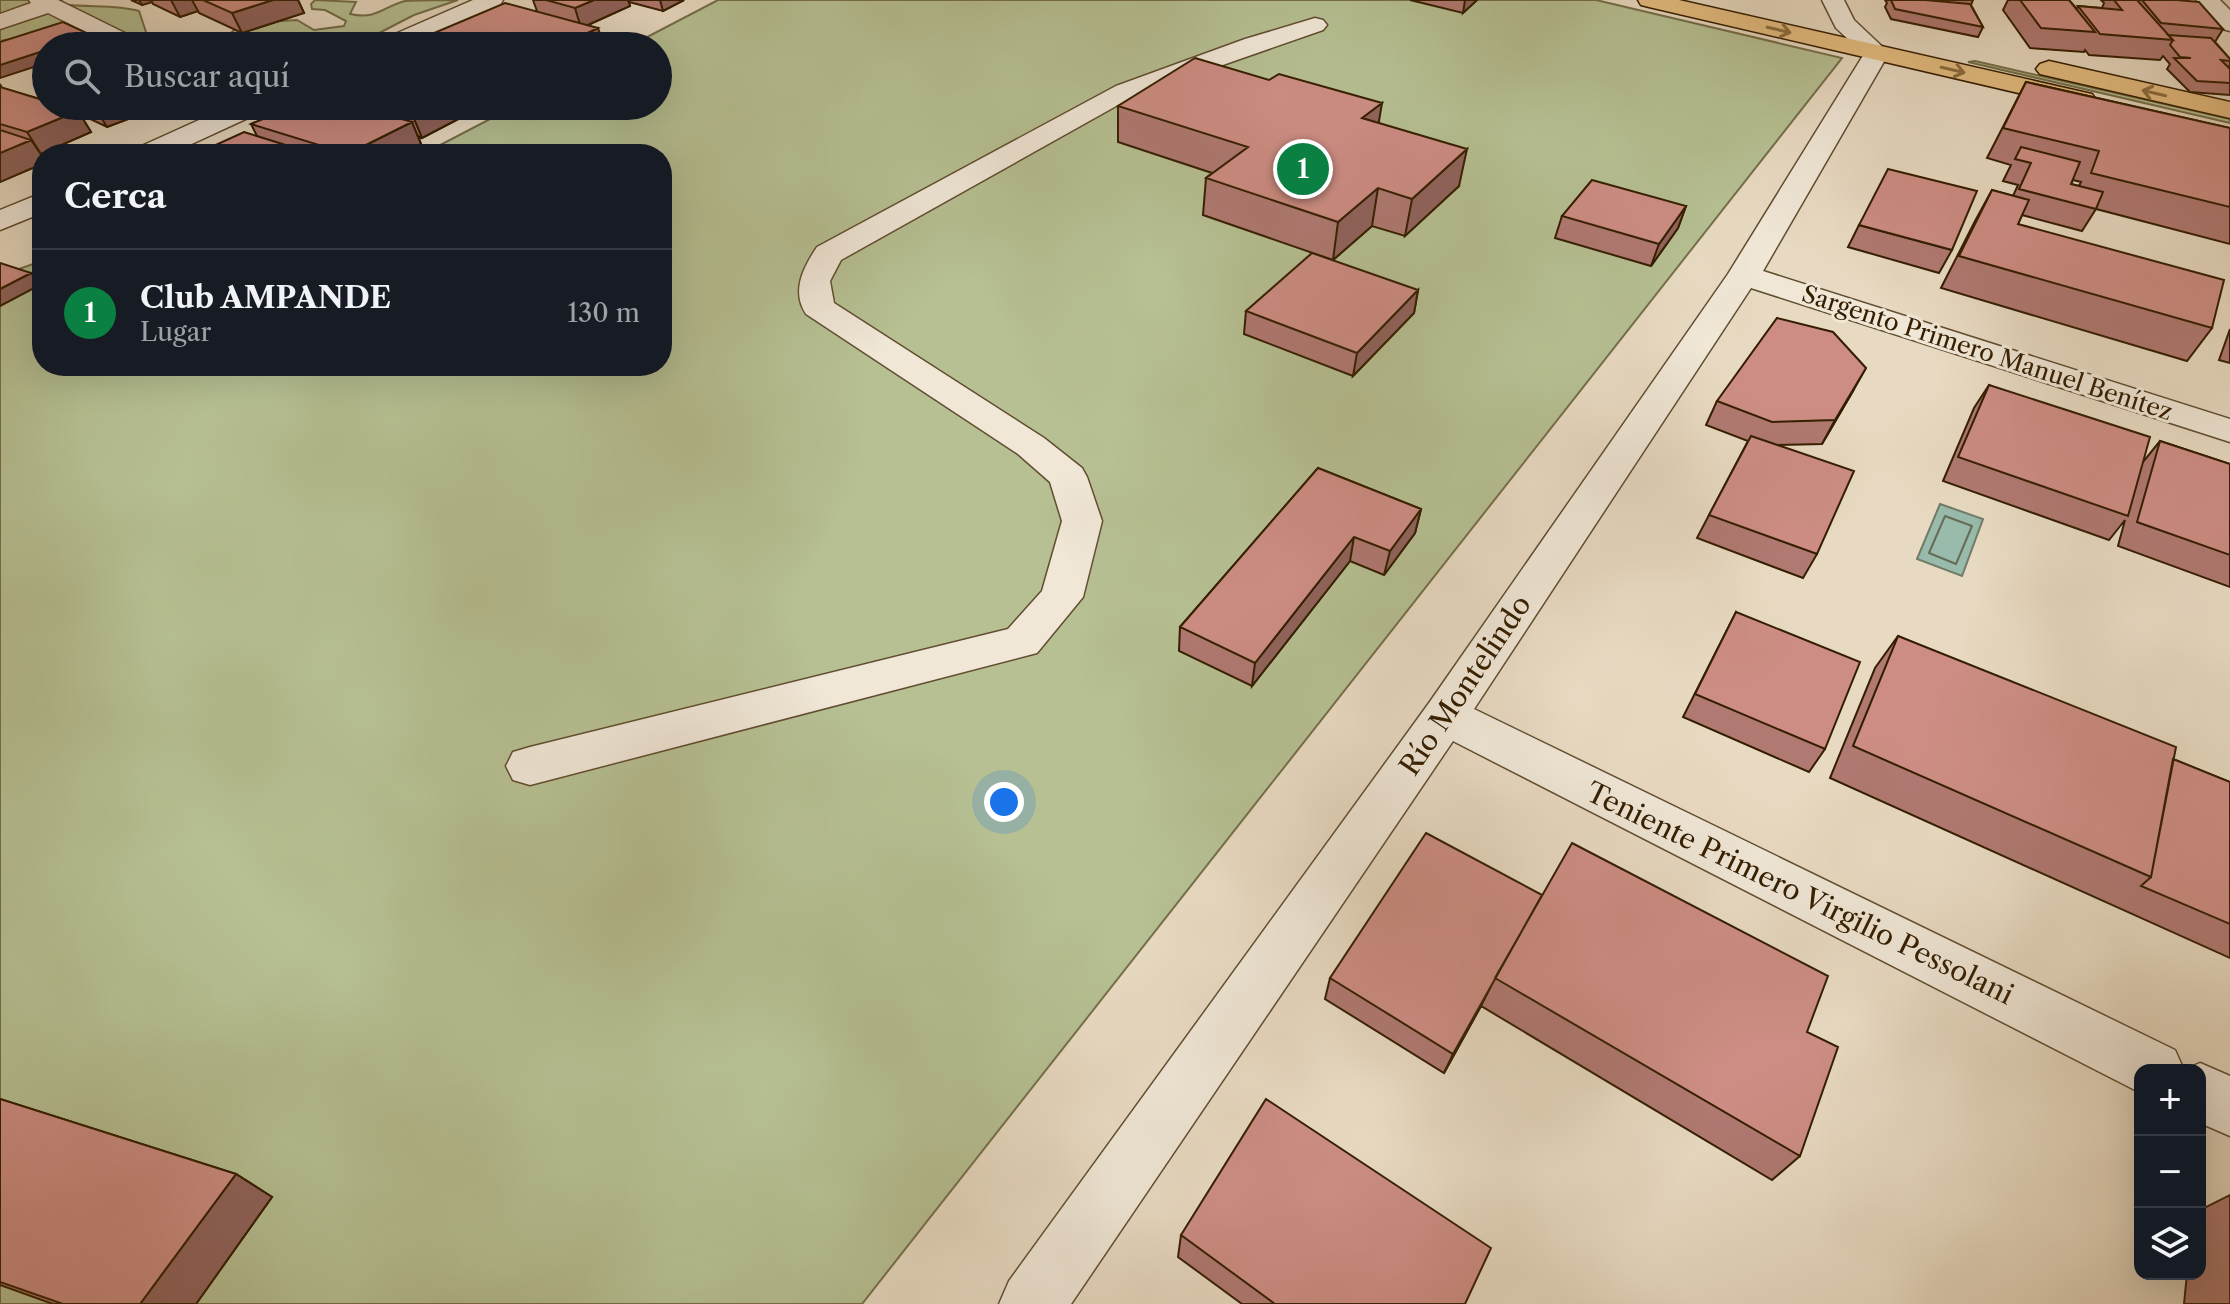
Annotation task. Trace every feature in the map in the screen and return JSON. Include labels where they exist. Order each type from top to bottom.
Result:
[{"type":"main road","points":[[1649,0],[2230,134]]},
{"type":"main road","points":[[1740,0],[2230,110]]},
{"type":"street","points":[[420,32],[492,0]]},
{"type":"street","points":[[1833,0],[1844,23],[1877,53]]},
{"type":"street","points":[[2207,0],[2230,24]]},
{"type":"street","points":[[0,22],[44,3],[103,32]]},
{"type":"street","points":[[530,766],[1022,642],[1062,597],[1082,521],[1068,477],[1031,446],[818,307],[814,281],[828,254],[1125,91],[1315,25]]},
{"type":"street","name":"Río Montelindo","points":[[1032,1304],[1445,716],[1744,275],[1877,53]]},
{"type":"street","points":[[169,144],[221,120]]},
{"type":"street","points":[[0,221],[32,207]]},
{"type":"street","name":"Sargento Primero Manuel Benítez","points":[[1744,275],[2230,431]]},
{"type":"street","name":"Teniente Primero Virgilio Pessolani","points":[[1445,716],[2143,1064]]},
{"type":"street","points":[[2206,1095],[2230,1107]]},
{"type":"shaded area","points":[[0,0],[62,0],[62,4],[130,9],[139,11],[146,32],[62,32],[61,29],[32,32],[32,35],[0,41]]},
{"type":"shaded area","points":[[315,0],[356,2],[350,14],[367,15],[405,1],[458,0],[414,15],[381,32],[232,32],[266,22],[297,20],[314,30],[344,26],[346,21],[325,10],[312,9],[311,4]]},
{"type":"shaded area","points":[[718,0],[1596,0],[1842,58],[862,1304],[0,1304],[0,282],[10,272],[32,264],[32,376],[672,376],[672,144],[442,144],[488,120],[672,120],[672,32],[657,32]]},
{"type":"shaded area","points":[[1975,61],[2230,119],[2230,123],[1968,62]]},
{"type":"water","points":[[1940,504],[1983,519],[1962,576],[1917,559]]},
{"type":"building","points":[[203,0],[273,0],[232,13]]},
{"type":"building","points":[[546,0],[594,0],[575,8]]},
{"type":"building","points":[[1891,0],[1970,4],[1983,27],[1895,9]]},
{"type":"building","points":[[2020,0],[2069,0],[2095,32],[2041,28]]},
{"type":"building","points":[[2114,0],[2137,0],[2173,40],[2100,34],[2078,6],[2122,10]]},
{"type":"building","points":[[2142,0],[2199,2],[2223,29],[2161,23]]},
{"type":"building","points":[[505,3],[598,28],[590,32],[436,32]]},
{"type":"building","points":[[63,22],[85,32],[32,32],[32,55],[0,65],[0,42]]},
{"type":"building","points":[[2168,35],[2211,38],[2230,59],[2221,60],[2230,69],[2230,83],[2197,81],[2174,58],[2191,58],[2180,57],[2170,45],[2173,40]]},
{"type":"building","points":[[1195,58],[1269,80],[1279,74],[1382,103],[1362,118],[1467,149],[1412,199],[1378,188],[1338,222],[1206,178],[1248,147],[1118,106]]},
{"type":"building","points":[[2026,82],[2230,128],[2230,207],[2091,173],[2099,151],[2003,128]]},
{"type":"building","points":[[0,87],[32,97],[32,120],[56,120],[27,132],[0,124]]},
{"type":"building","points":[[261,120],[412,122],[368,144],[316,144],[251,124]]},
{"type":"building","points":[[0,130],[31,140],[0,153]]},
{"type":"building","points":[[244,132],[282,144],[218,144]]},
{"type":"building","points":[[2021,147],[2080,162],[2071,184],[2103,192],[2096,209],[2019,189],[2031,163],[2015,159]]},
{"type":"building","points":[[1888,169],[1977,191],[1952,250],[1859,225]]},
{"type":"building","points":[[1592,180],[1686,206],[1659,244],[1562,216]]},
{"type":"building","points":[[1992,190],[2029,200],[2018,224],[2224,280],[2212,328],[1959,256]]},
{"type":"building","points":[[1312,253],[1418,290],[1357,353],[1246,311]]},
{"type":"building","points":[[0,263],[31,273],[0,289]]},
{"type":"building","points":[[1777,318],[1833,332],[1866,368],[1835,420],[1772,422],[1717,401]]},
{"type":"building","points":[[1989,385],[2150,437],[2128,516],[1958,457]]},
{"type":"building","points":[[1751,436],[1854,471],[1817,554],[1709,515]]},
{"type":"building","points":[[2160,441],[2230,464],[2230,555],[2137,522]]},
{"type":"building","points":[[1318,468],[1421,509],[1390,551],[1354,537],[1255,663],[1180,627]]},
{"type":"building","points":[[1736,612],[1860,662],[1825,749],[1695,694]]},
{"type":"building","points":[[1898,636],[2176,747],[2151,877],[1853,746]]},
{"type":"building","points":[[2173,759],[2230,782],[2230,924],[2141,886],[2151,877]]},
{"type":"building","points":[[1426,833],[1542,895],[1453,1054],[1330,978]]},
{"type":"building","points":[[1572,843],[1828,976],[1807,1032],[1838,1047],[1800,1156],[1495,978]]},
{"type":"building","points":[[0,1099],[236,1174],[140,1304],[63,1304],[0,1282]]},
{"type":"building","points":[[1266,1099],[1491,1248],[1465,1304],[1275,1304],[1181,1235]]},
{"type":"place","name":"Club AMPANDE","points":[[1303,169]]}]
